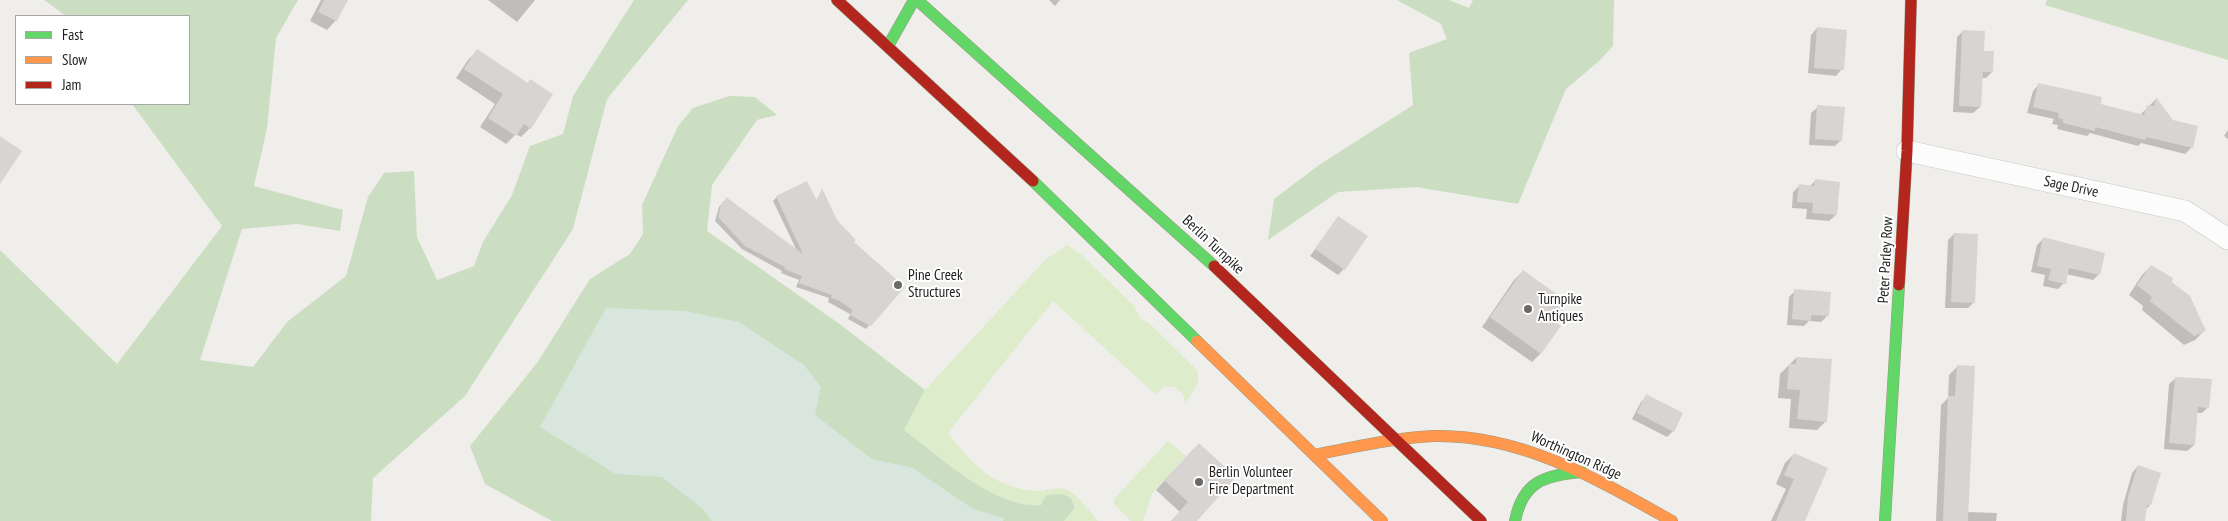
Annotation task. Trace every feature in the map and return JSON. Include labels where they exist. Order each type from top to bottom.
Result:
[{"type":"main road","points":[[837,0],[1070,216],[1382,521]]},
{"type":"main road","points":[[888,46],[916,0]]},
{"type":"main road","name":"Berlin Turnpike","points":[[916,0],[1153,210],[1481,521]]},
{"type":"main road","name":"Peter Parley Row","points":[[1885,521],[1907,151],[1910,0]]},
{"type":"main road","name":"Worthington Ridge","points":[[1314,455],[1396,439],[1476,438],[1540,453],[1582,472],[1672,521]]},
{"type":"main road","points":[[1515,521],[1516,512],[1525,494],[1538,481],[1556,473],[1582,472]]},
{"type":"street","name":"Sage Drive","points":[[1907,151],[2185,212],[2228,238]]},
{"type":"green space","points":[[44,0],[298,0],[276,38],[267,128],[254,186],[343,210],[340,231],[297,224],[242,229],[200,360],[253,367],[287,322],[346,276],[368,197],[384,173],[414,171],[417,237],[437,280],[474,266],[483,242],[512,195],[530,146],[563,134],[573,96],[634,0],[688,0],[607,99],[573,229],[465,396],[373,478],[371,521],[0,521],[0,250],[117,364],[222,226],[133,105],[190,105],[190,15],[65,15]]},
{"type":"green space","points":[[1397,0],[1449,0],[1469,8],[1473,0],[1614,0],[1613,46],[1599,61],[1566,89],[1518,204],[1416,187],[1338,192],[1268,240],[1274,199],[1319,165],[1413,105],[1409,53],[1447,39],[1441,24]]},
{"type":"green space","points":[[2047,0],[2228,0],[2228,60],[2045,5]]},
{"type":"green space","points":[[729,96],[755,97],[777,115],[757,120],[712,185],[707,231],[841,325],[925,390],[904,430],[951,467],[1005,499],[1023,504],[1041,505],[1046,495],[1062,494],[1071,498],[1075,508],[1064,521],[552,521],[485,484],[470,446],[537,363],[590,279],[630,254],[643,234],[642,205],[678,126],[693,108]]},
{"type":"green space","points":[[1067,245],[1082,255],[1134,306],[1141,319],[1149,323],[1198,371],[1198,383],[1185,404],[1183,394],[1175,387],[1164,387],[1155,394],[1053,301],[948,433],[975,464],[995,479],[1019,488],[1034,491],[1065,489],[1078,498],[1098,521],[1064,521],[1075,508],[1071,498],[1046,495],[1041,505],[1023,504],[1005,499],[951,467],[904,430],[925,390],[1046,259]]},
{"type":"green space","points":[[1168,441],[1186,456],[1152,494],[1143,521],[1131,521],[1114,504],[1114,499]]},
{"type":"shaded area","points":[[606,308],[685,311],[739,322],[804,365],[821,387],[815,415],[872,459],[913,468],[973,509],[1004,518],[1003,521],[712,521],[703,509],[662,477],[616,474],[540,427]]},
{"type":"building","points":[[324,0],[348,0],[337,21],[318,12]]},
{"type":"building","points":[[1817,27],[1847,30],[1844,70],[1814,68]]},
{"type":"building","points":[[1962,30],[1985,31],[1984,51],[1994,51],[1993,72],[1983,72],[1981,107],[1959,106]]},
{"type":"building","points":[[477,49],[528,83],[530,79],[553,94],[531,129],[524,124],[516,136],[488,118],[503,94],[464,69]]},
{"type":"building","points":[[2038,83],[2102,97],[2101,104],[2144,115],[2147,105],[2154,106],[2156,97],[2173,120],[2198,126],[2193,148],[2146,137],[2145,140],[2095,127],[2095,131],[2063,123],[2063,119],[2058,118],[2059,113],[2033,107]]},
{"type":"building","points":[[1817,105],[1845,107],[1842,141],[1815,139]]},
{"type":"building","points":[[0,136],[22,151],[0,184]]},
{"type":"building","points":[[1815,179],[1840,182],[1837,215],[1812,213],[1813,203],[1797,202],[1799,184],[1814,186]]},
{"type":"building","points":[[807,181],[817,201],[822,188],[837,220],[856,240],[854,242],[905,287],[871,326],[850,315],[853,310],[838,300],[831,298],[832,295],[799,283],[802,276],[784,269],[785,267],[745,246],[718,217],[722,202],[724,203],[726,197],[803,254],[776,196]]},
{"type":"building","points":[[1338,216],[1368,236],[1345,270],[1315,249]]},
{"type":"building","points":[[1954,233],[1978,234],[1975,303],[1951,302]]},
{"type":"building","points":[[2043,237],[2105,253],[2100,275],[2069,268],[2066,284],[2048,280],[2051,269],[2037,266]]},
{"type":"building","points":[[2151,265],[2173,278],[2172,282],[2190,296],[2206,331],[2194,336],[2150,301],[2152,297],[2137,285]]},
{"type":"building","name":"Turnpike Antiques","points":[[1523,270],[1565,300],[1552,320],[1561,326],[1541,354],[1490,317]]},
{"type":"building","points":[[1794,289],[1831,292],[1829,316],[1811,315],[1811,321],[1792,319]]},
{"type":"building","points":[[1796,357],[1832,359],[1827,422],[1797,419],[1800,390],[1787,389],[1789,364],[1796,364]]},
{"type":"building","points":[[1957,365],[1975,366],[1968,521],[1943,521],[1948,396],[1955,396]]},
{"type":"building","points":[[2175,377],[2212,379],[2209,408],[2198,407],[2195,445],[2169,443]]},
{"type":"building","points":[[1646,394],[1683,413],[1674,432],[1637,413]]},
{"type":"building","name":"Berlin Volunteer Fire Department","points":[[1199,443],[1236,477],[1197,521],[1171,521],[1188,502],[1164,480]]},
{"type":"building","points":[[1794,453],[1828,468],[1805,521],[1776,521],[1794,479],[1784,475]]},
{"type":"building","points":[[2138,465],[2161,473],[2151,505],[2147,505],[2145,521],[2126,521],[2128,497]]},
{"type":"traffic: fast","points":[[888,46],[914,0]]},
{"type":"traffic: fast","points":[[917,0],[1214,266]]},
{"type":"traffic: fast","points":[[1033,181],[1197,341]]},
{"type":"traffic: fast","points":[[1885,521],[1899,285]]},
{"type":"traffic: fast","points":[[1515,521],[1524,497],[1538,483],[1557,475],[1582,472]]},
{"type":"traffic: slow","points":[[1197,341],[1382,521]]},
{"type":"traffic: slow","points":[[1314,455],[1419,437],[1466,437],[1528,451],[1558,462],[1616,490],[1672,521]]},
{"type":"traffic: jam","points":[[837,0],[1033,181]]},
{"type":"traffic: jam","points":[[1899,285],[1907,151],[1911,0]]},
{"type":"traffic: jam","points":[[1214,266],[1481,521]]},
{"type":"place","name":"Pine Creek Structures","points":[[898,285]]},
{"type":"place","name":"Turnpike Antiques","points":[[1528,309]]},
{"type":"place","name":"Berlin Volunteer Fire Department","points":[[1199,482]]}]
